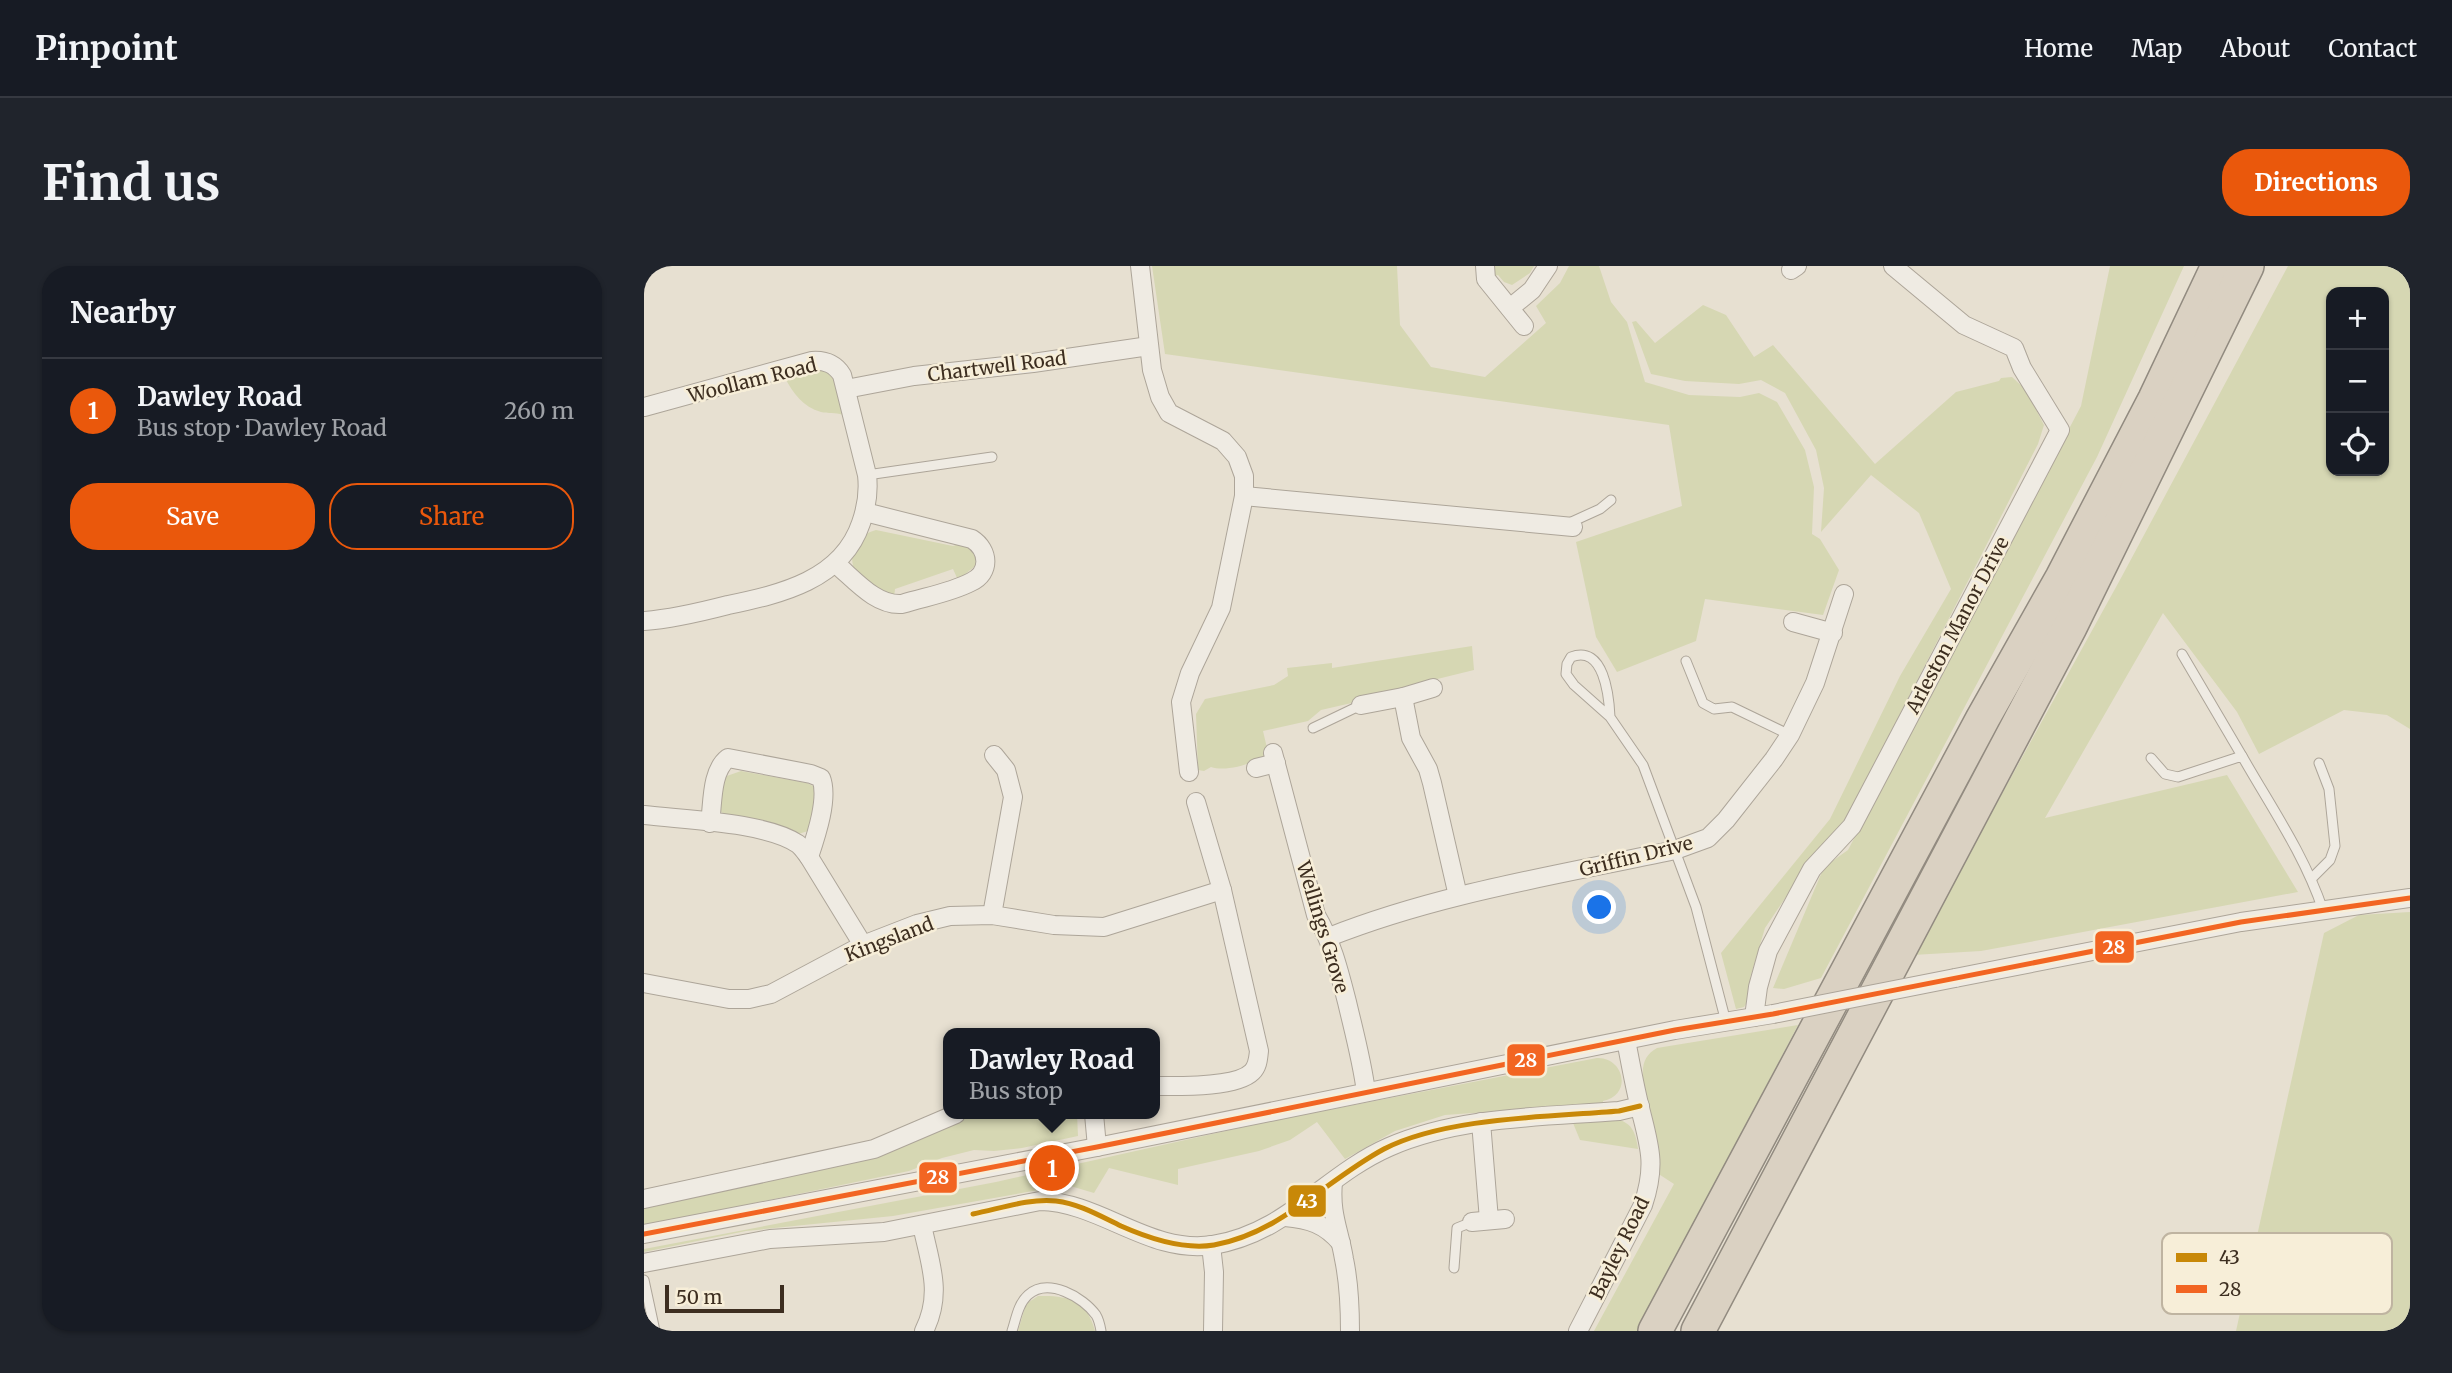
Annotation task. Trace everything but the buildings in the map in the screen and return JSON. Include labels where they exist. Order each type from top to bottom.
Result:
[{"type":"highway","points":[[2155,399],[2207,266]]},
{"type":"highway","points":[[1655,1331],[1976,730],[2062,578],[2155,399],[2218,266]]},
{"type":"highway","points":[[1698,1331],[2070,627],[2247,266]]},
{"type":"highway","points":[[2070,627],[2174,460],[2272,266]]},
{"type":"street","points":[[1140,266],[1152,370],[1160,397],[1169,413],[1223,442],[1237,457],[1244,476],[1244,496],[1221,608],[1190,673],[1181,702],[1189,772]]},
{"type":"street","points":[[1485,266],[1486,278],[1524,326]]},
{"type":"street","points":[[1510,308],[1532,290],[1548,266]]},
{"type":"street","name":"Arleston Manor Drive","points":[[1754,1017],[1758,987],[1768,951],[1812,869],[1852,826],[2060,430],[2022,368],[2014,348],[1964,325],[1899,271]]},
{"type":"street","name":"Chartwell Road","points":[[846,389],[914,376],[1033,363],[1149,346]]},
{"type":"street","name":"Woollam Road","points":[[644,407],[820,360],[837,367],[846,389]]},
{"type":"street","points":[[647,623],[780,593],[803,584],[836,564],[857,534],[869,491],[846,389]]},
{"type":"street","points":[[1244,496],[1568,526]]},
{"type":"street","points":[[836,564],[877,599],[893,605],[972,582],[984,568],[985,552],[972,539],[864,512]]},
{"type":"street","name":"Griffin Drive","points":[[1329,937],[1458,896],[1675,850],[1708,838],[1726,820],[1790,735],[1815,683],[1844,594]]},
{"type":"street","points":[[1793,622],[1833,633]]},
{"type":"street","points":[[1361,705],[1433,688]]},
{"type":"street","points":[[1403,697],[1411,738],[1428,769],[1432,783],[1458,896]]},
{"type":"street","points":[[992,915],[1013,797],[1006,770],[994,755]]},
{"type":"street","points":[[710,823],[717,771],[721,763],[728,758],[811,774],[821,778],[825,787],[809,857]]},
{"type":"street","name":"Wellings Grove","points":[[1256,768],[1275,758],[1316,915],[1329,937],[1363,1063],[1366,1092]]},
{"type":"street","points":[[1160,1086],[1196,1087],[1241,1079],[1252,1073],[1259,1051],[1222,890],[1196,802]]},
{"type":"street","points":[[644,815],[757,830],[799,845],[863,945]]},
{"type":"street","name":"Kingsland","points":[[644,984],[729,999],[749,999],[771,995],[863,945],[917,924],[950,916],[992,915],[1055,925],[1104,927],[1222,890]]},
{"type":"street","points":[[644,1234],[1097,1147],[1626,1040],[1773,1014],[2241,922],[2410,898]]},
{"type":"street","name":"Bayley Road","points":[[1578,1331],[1643,1205],[1649,1186],[1652,1159],[1649,1138],[1626,1040]]},
{"type":"street","points":[[644,1264],[770,1239],[884,1232],[1040,1201],[1057,1201],[1095,1212],[1136,1233],[1154,1238],[1193,1246],[1211,1245],[1231,1241],[1285,1217],[1386,1148],[1437,1131],[1481,1122],[1640,1107]]},
{"type":"street","points":[[644,1199],[874,1149],[944,1119]]},
{"type":"street","points":[[1094,1119],[1097,1147]]},
{"type":"street","points":[[1481,1122],[1489,1220]]},
{"type":"street","points":[[1334,1182],[1331,1203],[1341,1243],[1350,1308],[1350,1331]]},
{"type":"street","points":[[1285,1217],[1321,1224],[1341,1243]]},
{"type":"street","points":[[922,1225],[935,1289],[935,1304],[923,1331]]},
{"type":"street","points":[[1211,1245],[1214,1272],[1213,1331]]},
{"type":"lane","points":[[867,475],[992,457]]},
{"type":"lane","points":[[1568,526],[1611,500]]},
{"type":"lane","points":[[2182,654],[2287,830],[2312,878],[2323,910]]},
{"type":"lane","points":[[1610,717],[1608,691],[1597,665],[1585,656],[1571,657],[1566,674],[1574,685],[1610,717],[1643,765],[1696,907],[1726,1022]]},
{"type":"lane","points":[[1686,661],[1703,703],[1714,709],[1732,707],[1790,735]]},
{"type":"lane","points":[[1313,728],[1361,705]]},
{"type":"lane","points":[[2151,758],[2165,774],[2178,777],[2242,756]]},
{"type":"lane","points":[[2312,878],[2330,860],[2335,846],[2329,789],[2319,763]]},
{"type":"lane","points":[[1454,1268],[1457,1228],[1489,1220]]},
{"type":"lane","points":[[644,1280],[655,1331]]},
{"type":"lane","points":[[1012,1331],[1021,1303],[1036,1290],[1048,1289],[1071,1293],[1089,1307],[1098,1318],[1101,1331]]},
{"type":"green space","points":[[1152,266],[1397,266],[1400,325],[1431,367],[1485,377],[1546,323],[1536,306],[1560,283],[1569,266],[1599,266],[1611,302],[1627,322],[1645,382],[1689,395],[1740,397],[1759,393],[1777,402],[1805,450],[1814,487],[1812,534],[1820,539],[1839,570],[1823,615],[1705,599],[1696,641],[1617,672],[1596,637],[1576,542],[1682,506],[1669,425],[1165,354]]},
{"type":"green space","points":[[1493,266],[1534,266],[1530,273],[1512,285],[1504,282],[1498,275],[1495,276]]},
{"type":"green space","points":[[2110,266],[2184,266],[2097,457],[1821,978],[1784,989],[1773,988],[1824,867],[1848,850],[2081,406]]},
{"type":"green space","points":[[2288,266],[2410,266],[2410,729],[2387,715],[2344,710],[2259,754],[2237,712],[2163,613],[2045,818],[2227,775],[2298,892],[1981,951],[1913,955],[2121,578]]},
{"type":"green space","points":[[1703,305],[1726,315],[1754,357],[1773,345],[1875,464],[1956,392],[1999,381],[2001,378],[2012,377],[2026,390],[2044,425],[2038,444],[1847,818],[1807,866],[1765,928],[1750,978],[1751,996],[1744,1007],[1736,1009],[1721,953],[1830,819],[1900,676],[1951,589],[1919,513],[1871,475],[1821,532],[1824,488],[1816,450],[1785,393],[1761,380],[1739,384],[1685,381],[1651,374],[1632,322],[1636,321],[1655,343]]},
{"type":"green space","points":[[819,368],[834,380],[843,415],[821,412],[809,407],[795,394],[785,378]]},
{"type":"green space","points":[[876,530],[953,546],[962,543],[977,555],[975,566],[958,580],[953,569],[895,589],[894,598],[862,578],[853,565],[856,547],[866,534]]},
{"type":"green space","points":[[1472,646],[1474,670],[1356,699],[1356,702],[1321,710],[1308,721],[1263,731],[1267,748],[1265,756],[1239,766],[1198,770],[1196,714],[1205,699],[1274,685],[1288,676],[1287,668],[1332,663],[1332,668]]},
{"type":"green space","points":[[741,771],[813,786],[816,792],[813,825],[808,831],[795,835],[763,821],[722,813],[718,802],[724,777]]},
{"type":"green space","points":[[2410,912],[2410,1331],[2236,1331],[2240,1314],[2392,1314],[2392,1233],[2258,1233],[2324,933],[2359,915]]},
{"type":"green space","points":[[1798,1025],[1638,1331],[1594,1331],[1674,1184],[1654,1171],[1640,1077],[1643,1076],[1647,1056],[1657,1048]]},
{"type":"green space","points":[[1597,1058],[1614,1063],[1621,1077],[1619,1092],[1603,1101],[1603,1104],[1445,1115],[1395,1131],[1345,1159],[1317,1122],[1290,1140],[1259,1151],[1178,1169],[1178,1185],[1109,1168],[1094,1193],[1067,1185],[893,1216],[746,1231],[644,1252],[644,1249],[996,1182],[1271,1121]]},
{"type":"green space","points":[[960,1119],[1077,1119],[1078,1136],[1022,1148],[974,1150],[942,1158],[909,1171],[644,1226],[644,1202]]},
{"type":"green space","points":[[1620,1120],[1631,1128],[1638,1149],[1580,1140],[1573,1123]]},
{"type":"green space","points":[[1038,1296],[1067,1298],[1081,1306],[1087,1312],[1095,1331],[1018,1331],[1026,1304]]},
{"type":"transit line","name":"28","points":[[644,1234],[1097,1147],[1675,1030],[1773,1014],[2241,922],[2410,898]]},
{"type":"transit line","name":"43","points":[[973,1214],[1025,1202],[1056,1201],[1082,1208],[1154,1239],[1190,1246],[1214,1245],[1238,1239],[1282,1218],[1363,1162],[1409,1138],[1467,1124],[1619,1111],[1640,1106]]},
{"type":"place","name":"Dawley Road","points":[[1052,1168]]}]
